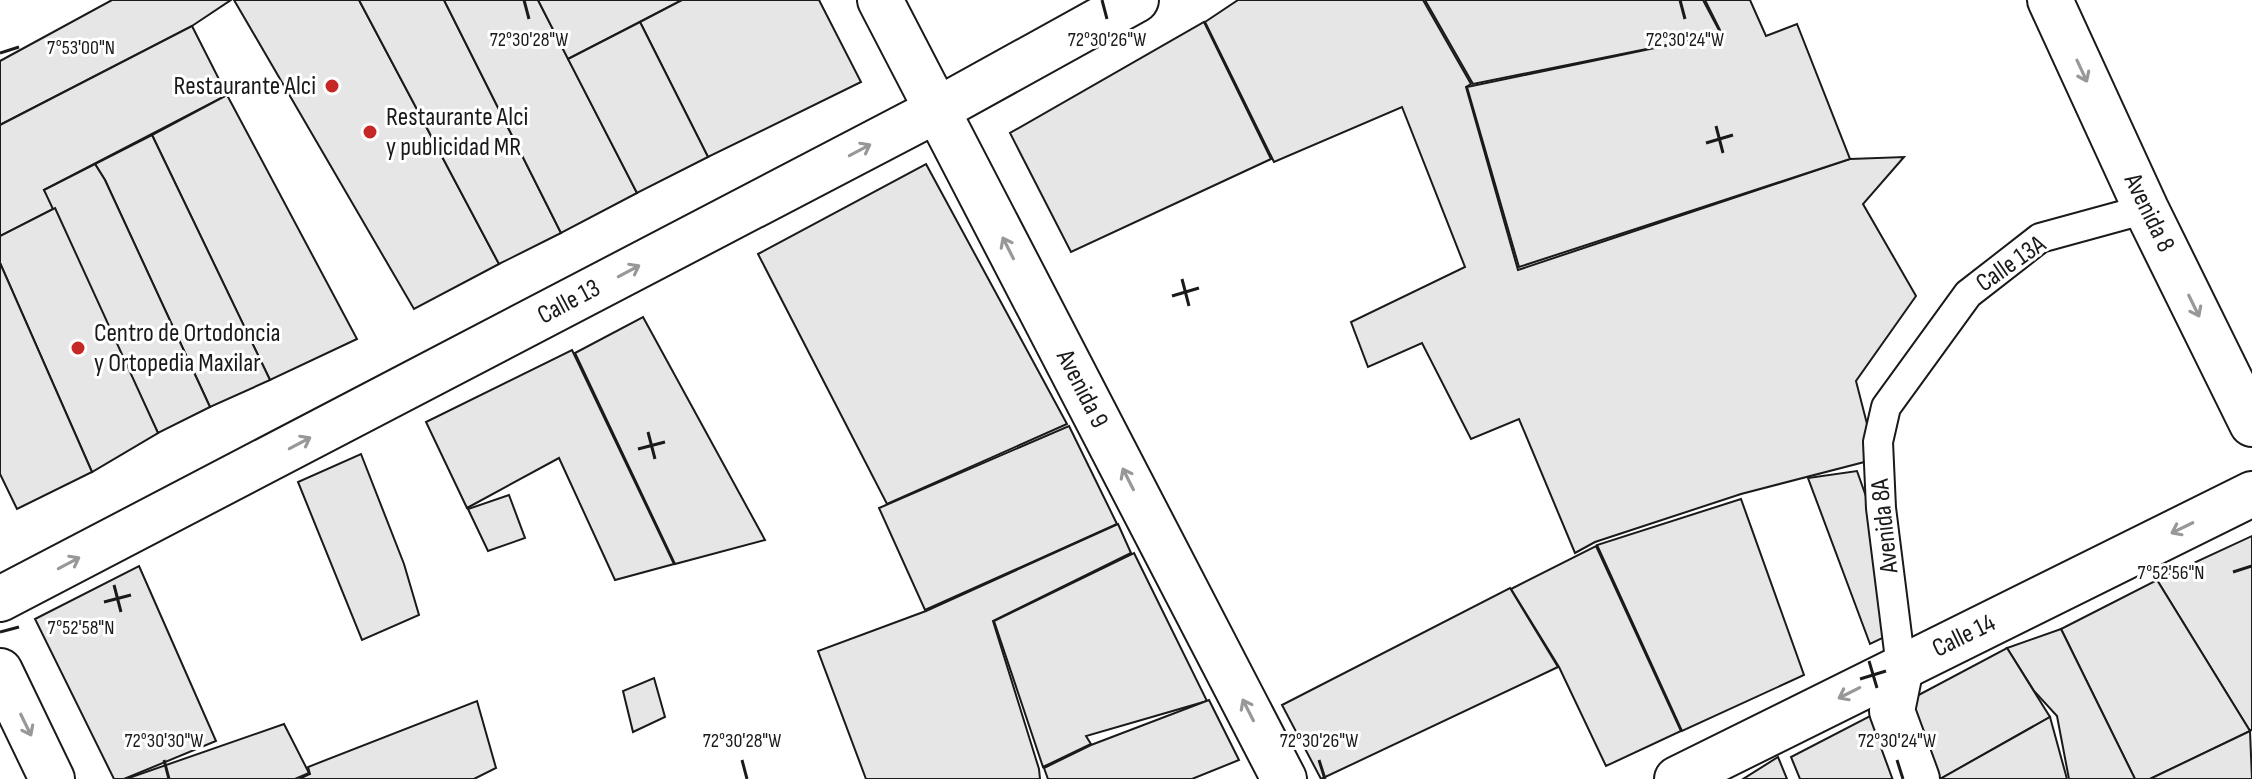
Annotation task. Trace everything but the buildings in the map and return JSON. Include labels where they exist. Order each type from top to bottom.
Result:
[{"type":"street","name":"Avenida 9","points":[[880,0],[1284,779]]},
{"type":"street","name":"Calle 13","points":[[0,599],[937,110],[1136,0]]},
{"type":"street","name":"Avenida 8","points":[[2050,0],[2146,209],[2252,424]]},
{"type":"street","name":"Calle 14","points":[[1677,779],[2252,494]]},
{"type":"street","name":"Avenida 8A","points":[[1901,667],[1892,711],[1917,779]]},
{"type":"street","points":[[0,671],[52,779]]},
{"type":"lane","name":"Calle 13A","points":[[1968,294],[2040,238],[2146,209]]},
{"type":"lane","name":"Avenida 8A","points":[[1901,667],[1881,508],[1878,442],[1886,407],[1968,294]]},
{"type":"place","name":"Restaurante Alci","points":[[332,86]]},
{"type":"place","name":"Restaurante Alci y publicidad MR","points":[[370,132]]},
{"type":"place","name":"Centro de Ortodoncia y Ortopedia Maxilar","points":[[78,348]]}]
